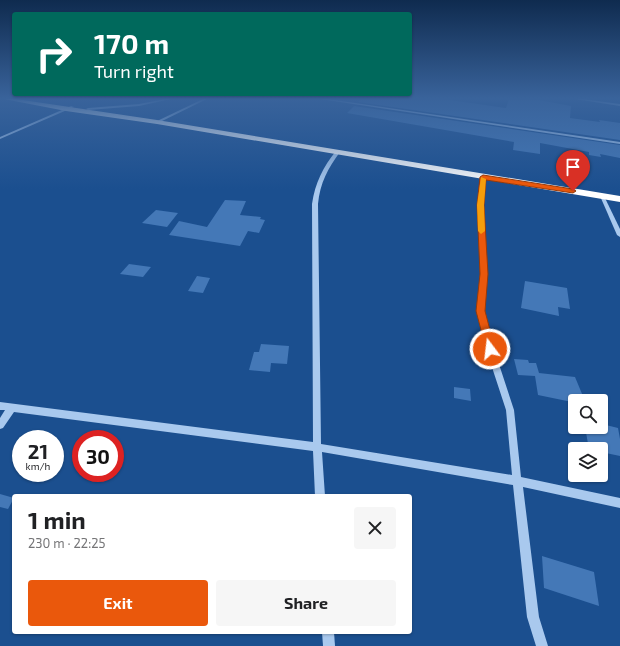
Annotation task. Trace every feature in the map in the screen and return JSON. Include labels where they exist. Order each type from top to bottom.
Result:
[{"type":"highway","points":[[201,129],[620,199]]},
{"type":"street","points":[[0,138],[20,129]]},
{"type":"street","points":[[526,129],[620,143]]},
{"type":"street","points":[[320,494],[317,447],[315,204],[316,191],[322,173],[338,152]]},
{"type":"street","points":[[483,177],[480,205],[484,274],[480,311],[490,349],[510,410],[516,481],[533,617],[542,646]]},
{"type":"street","points":[[602,196],[620,235]]},
{"type":"street","points":[[0,406],[317,447],[516,481],[620,503]]},
{"type":"street","points":[[0,425],[12,408]]},
{"type":"street","points":[[328,634],[329,646]]},
{"type":"building","points":[[440,129],[512,129],[620,145],[620,158],[600,154],[601,157],[589,155],[589,152],[540,143],[540,154],[513,150],[514,142]]},
{"type":"building","points":[[545,129],[620,129],[620,140]]},
{"type":"building","points":[[225,200],[246,201],[240,215],[261,217],[260,219],[265,220],[259,233],[248,231],[240,246],[169,235],[179,221],[207,227]]},
{"type":"building","points":[[156,210],[178,213],[167,227],[142,223]]},
{"type":"building","points":[[129,264],[151,267],[143,277],[120,274]]},
{"type":"building","points":[[197,276],[210,278],[203,293],[188,291]]},
{"type":"building","points":[[525,281],[567,288],[570,309],[558,307],[559,316],[521,308]]},
{"type":"building","points":[[261,344],[289,346],[287,364],[271,363],[270,372],[249,370],[254,352],[259,352]]},
{"type":"building","points":[[514,359],[528,360],[529,363],[536,363],[539,373],[575,377],[582,394],[568,394],[568,401],[538,395],[535,376],[518,375]]},
{"type":"building","points":[[454,387],[470,389],[471,401],[454,398]]},
{"type":"building","points":[[608,426],[618,428],[620,439],[620,456],[608,453],[608,442],[588,442],[586,434],[608,434]]},
{"type":"building","points":[[0,494],[12,497],[12,502],[8,509],[0,507]]},
{"type":"building","points":[[542,556],[594,572],[599,606],[544,588]]},
{"type":"slow traffic","points":[[481,231],[480,205],[483,179]]},
{"type":"route","points":[[490,349],[480,311],[484,274],[480,205],[483,177],[573,191]]}]
